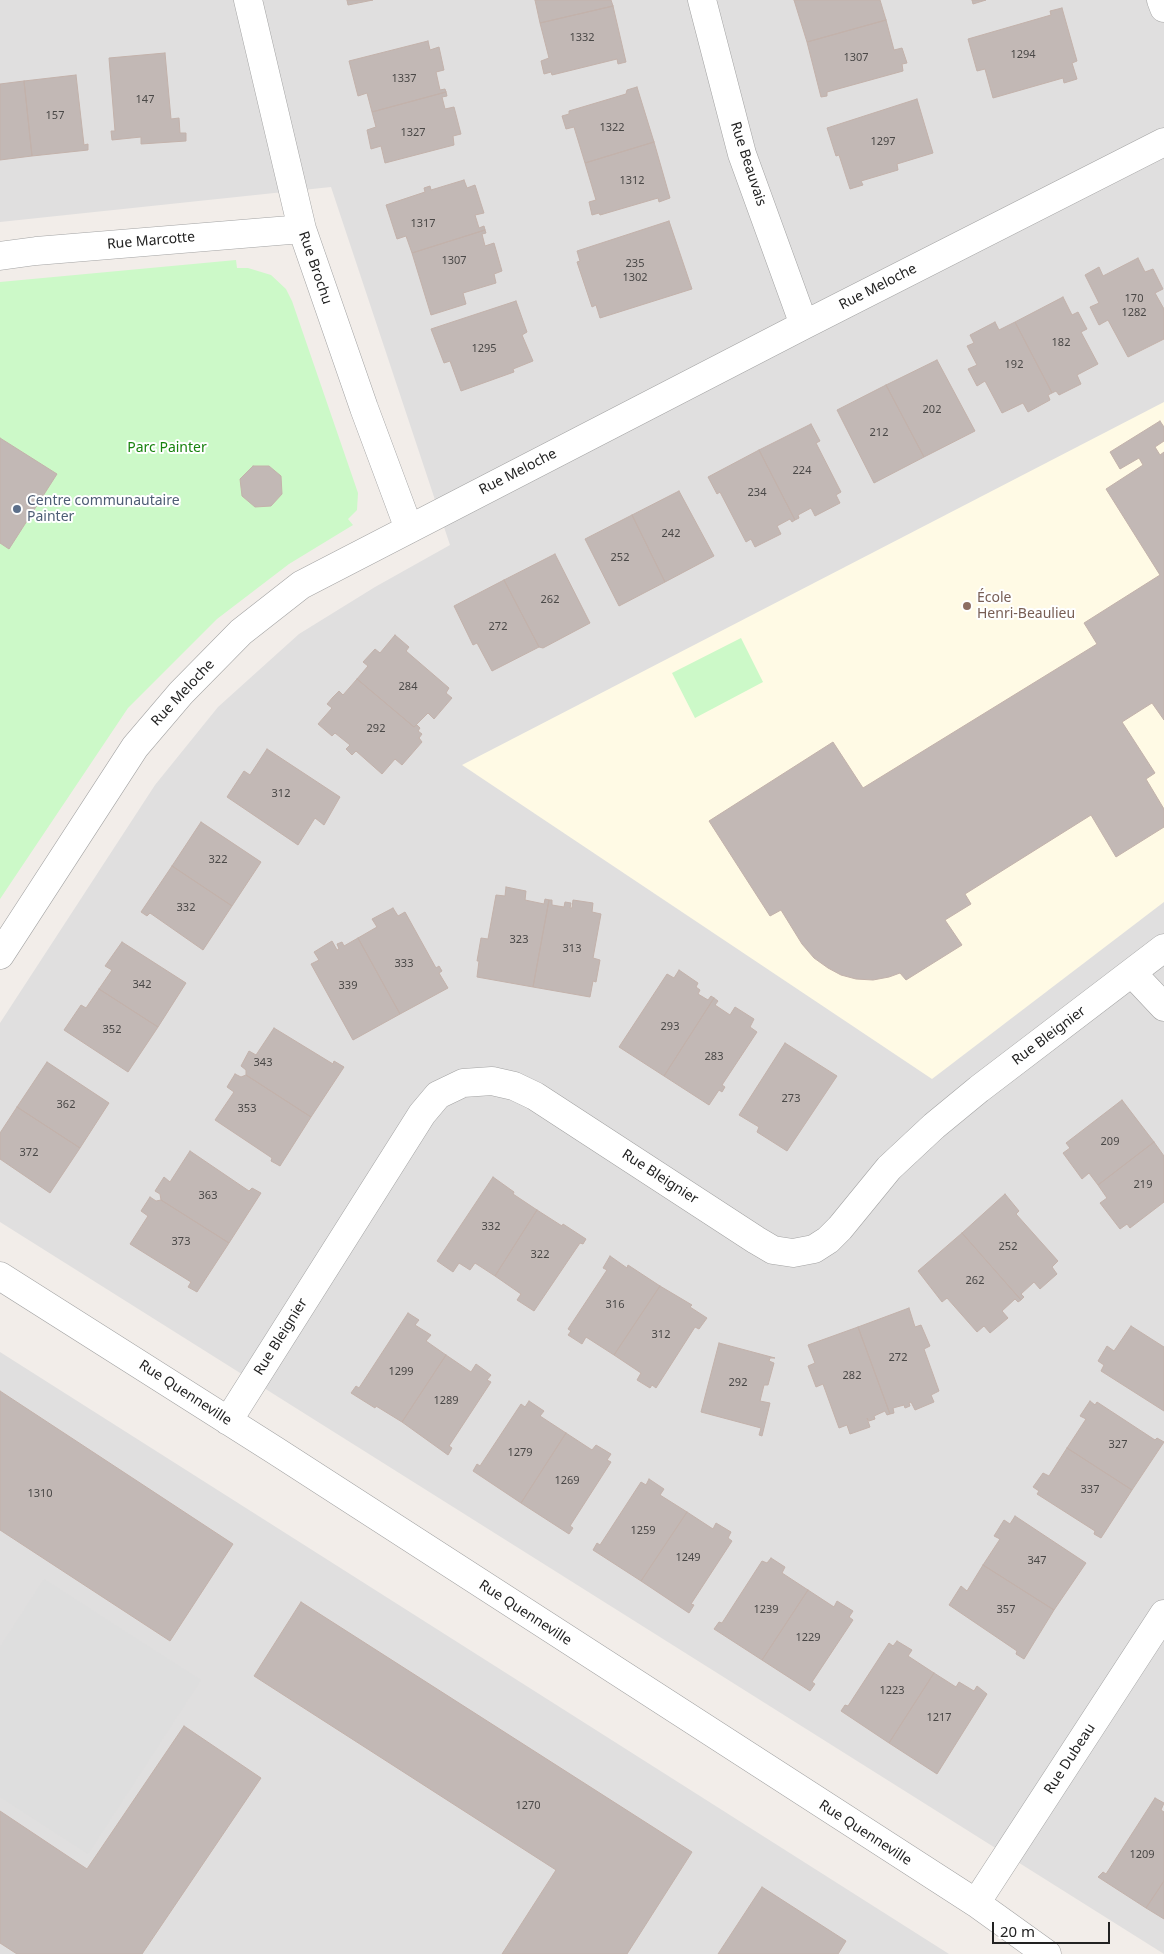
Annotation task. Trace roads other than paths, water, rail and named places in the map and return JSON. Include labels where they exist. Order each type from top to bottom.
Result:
[{"type":"street","name":"Rue Brochu","points":[[248,0],[302,229],[354,381],[409,528]]},
{"type":"street","name":"Rue Beauvais","points":[[702,0],[742,154],[804,325]]},
{"type":"street","points":[[1162,0],[1164,8]]},
{"type":"street","name":"Rue Meloche","points":[[0,955],[135,747],[180,693],[241,632],[301,585],[804,325],[1164,142]]},
{"type":"street","name":"Rue Marcotte","points":[[0,256],[46,250],[302,229]]},
{"type":"street","name":"Rue Bleignier","points":[[228,1421],[422,1114],[438,1095],[463,1083],[492,1081],[514,1086],[535,1096],[774,1250],[793,1253],[814,1250],[840,1228],[889,1168],[934,1126],[979,1089],[1164,948]]},
{"type":"street","points":[[1132,973],[1164,1007]]},
{"type":"street","name":"Rue Quenneville","points":[[0,1276],[976,1903],[1047,1954]]},
{"type":"street","name":"Rue Dubeau","points":[[976,1903],[1164,1614]]},
{"type":"place","name":"Centre communautaire Painter","points":[[17,509]]},
{"type":"place","name":"École Henri-Beaulieu","points":[[967,606]]},
{"type":"park label","name":"Parc Painter","points":[[167,448]]}]
